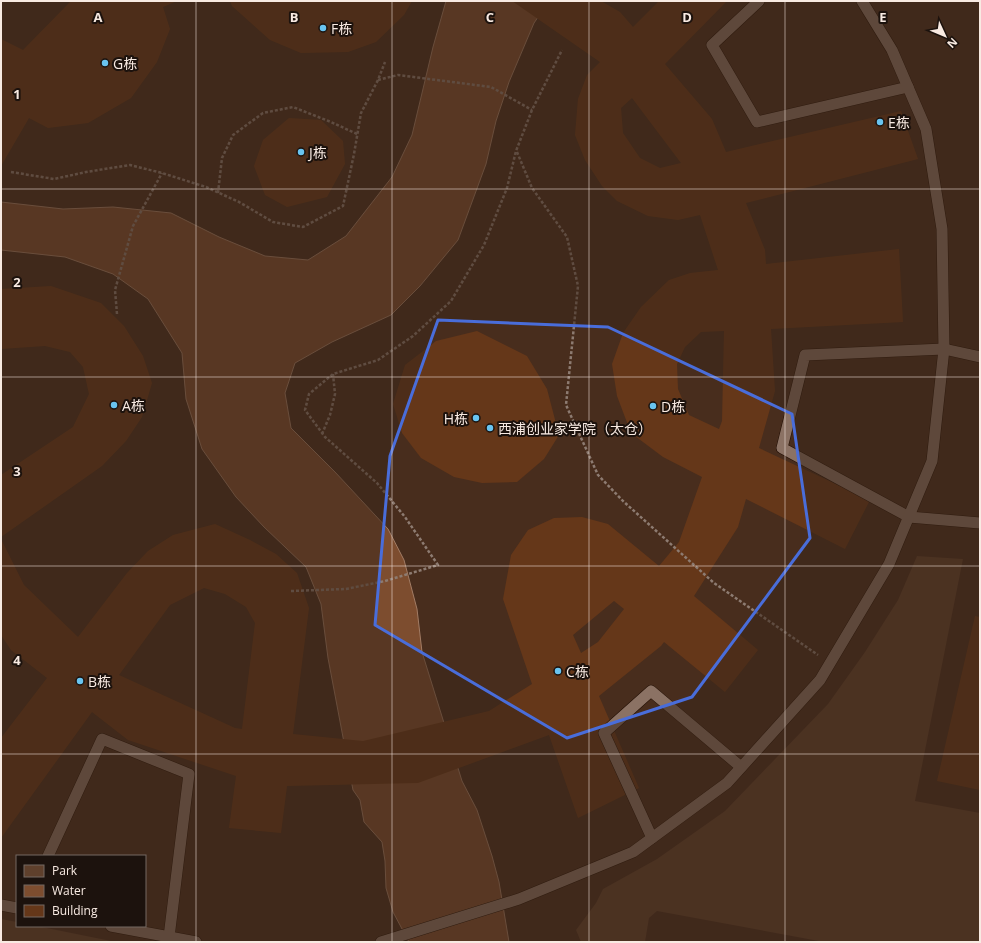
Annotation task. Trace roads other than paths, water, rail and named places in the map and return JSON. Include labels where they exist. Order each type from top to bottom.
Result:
[{"type":"lane","points":[[759,1],[712,45],[757,122],[908,88]]},
{"type":"lane","points":[[381,942],[519,899],[633,852],[727,783],[820,680],[889,564],[932,461],[944,349],[942,229],[926,129],[892,50],[862,1]]},
{"type":"lane","points":[[980,358],[944,349],[805,355],[782,448],[909,517],[980,523]]},
{"type":"lane","points":[[652,838],[604,733],[651,691],[742,767]]},
{"type":"lane","points":[[48,855],[102,739],[189,774],[169,937]]},
{"type":"lane","points":[[1,905],[16,908]]},
{"type":"lane","points":[[116,927],[196,942]]},
{"type":"water","points":[[446,1],[549,1],[534,23],[509,82],[496,121],[486,164],[458,240],[420,286],[391,315],[332,342],[295,363],[285,393],[291,428],[335,472],[388,529],[404,560],[417,609],[422,652],[462,781],[477,810],[492,856],[499,882],[509,942],[409,942],[393,912],[386,888],[385,861],[382,842],[364,822],[360,800],[353,790],[328,658],[321,604],[306,567],[264,527],[236,497],[202,449],[186,399],[182,353],[148,299],[113,274],[65,257],[1,250],[1,202],[63,209],[113,207],[171,213],[219,237],[265,256],[308,260],[346,236],[392,177],[412,135],[433,47]]},
{"type":"place","name":"F栋","points":[[323,28]]},
{"type":"place","name":"G栋","points":[[105,63]]},
{"type":"place","name":"E栋","points":[[880,122]]},
{"type":"place","name":"J栋","points":[[301,152]]},
{"type":"place","name":"A栋","points":[[114,405]]},
{"type":"place","name":"D栋","points":[[653,406]]},
{"type":"place","name":"H栋","points":[[476,418]]},
{"type":"place","name":"西浦创业家学院（太仓）","points":[[490,428]]},
{"type":"place","name":"C栋","points":[[558,671]]},
{"type":"place","name":"B栋","points":[[80,681]]}]
